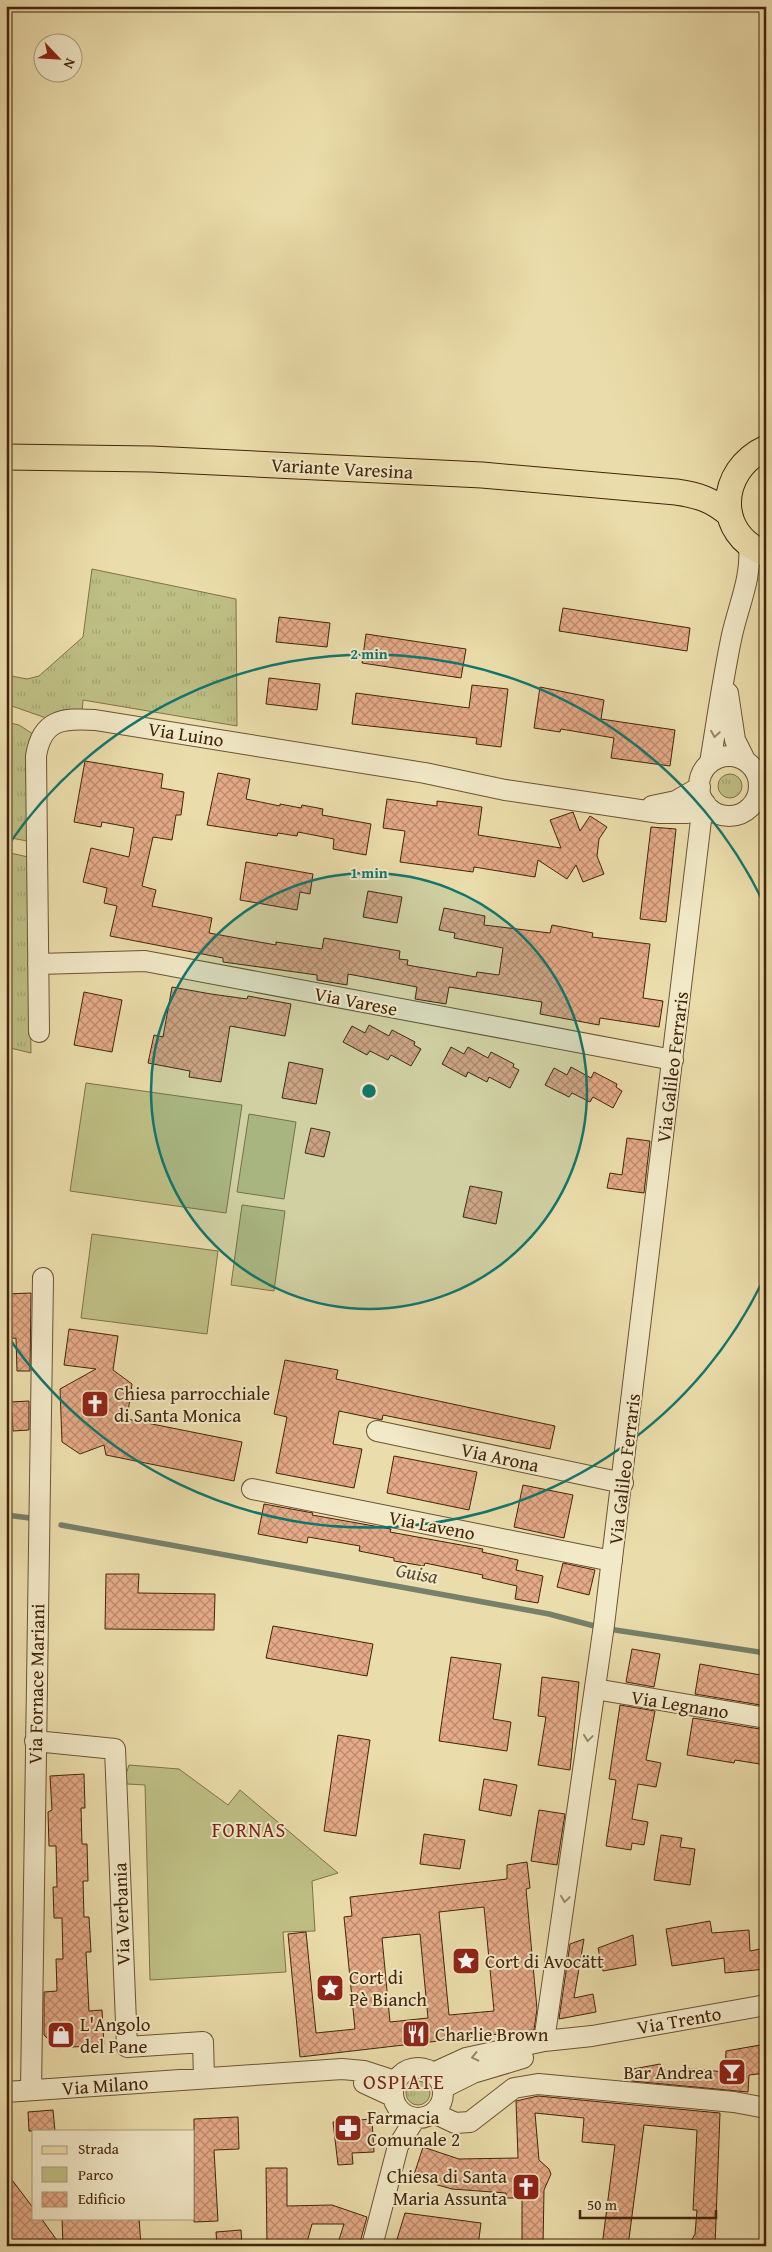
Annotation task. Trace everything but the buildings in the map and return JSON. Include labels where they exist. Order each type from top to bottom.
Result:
[{"type":"main road","name":"Variante Varesina","points":[[730,515],[729,492],[736,472],[745,461],[766,448]]},
{"type":"main road","name":"Variante Varesina","points":[[6,457],[161,460],[482,475],[676,492],[698,495],[716,502],[730,515],[740,536],[757,549]]},
{"type":"main road","name":"Variante Varesina","points":[[676,492],[717,482],[736,472]]},
{"type":"street","points":[[710,763],[732,636],[746,591],[750,565],[757,549]]},
{"type":"street","points":[[746,591],[766,566]]},
{"type":"street","points":[[727,671],[730,715],[735,740],[745,760],[762,784],[756,800],[756,811],[731,816],[709,803],[704,770],[710,763],[727,756],[745,760]]},
{"type":"street","name":"Via Luino","points":[[39,1032],[36,756],[40,738],[46,730],[59,722],[95,720],[406,770],[505,790],[628,807],[709,803]]},
{"type":"street","name":"Via Galileo Ferraris","points":[[544,2041],[604,1629],[692,896],[716,826],[709,803]]},
{"type":"street","name":"Via Varese","points":[[38,964],[145,961],[673,1060]]},
{"type":"street","name":"Via Fornace Mariani","points":[[31,2090],[43,1278]]},
{"type":"street","name":"Via Arona","points":[[377,1430],[622,1483]]},
{"type":"street","name":"Via Laveno","points":[[252,1489],[612,1561]]},
{"type":"street","name":"Via Legnano","points":[[595,1690],[766,1718]]},
{"type":"street","name":"Via Verbania","points":[[35,1741],[114,1749],[127,2047],[203,2042],[204,2078]]},
{"type":"street","name":"Via Trento","points":[[592,2036],[766,2005]]},
{"type":"street","points":[[438,2081],[466,2058],[544,2041],[592,2036]]},
{"type":"street","points":[[438,2081],[474,2073],[566,2047],[592,2036]]},
{"type":"street","points":[[372,2246],[398,2146],[394,2094],[403,2073],[413,2068],[424,2068],[438,2081],[443,2098],[398,2146]]},
{"type":"street","name":"Via Milano","points":[[6,2092],[204,2078],[362,2083],[394,2094]]},
{"type":"street","points":[[394,2094],[407,2117],[425,2116],[455,2123],[470,2122],[514,2088],[538,2084],[734,2102],[766,2108]]},
{"type":"green space","points":[[92,569],[236,599],[237,726],[83,700],[82,713],[63,710],[49,719],[6,704],[6,675],[27,679],[39,676],[83,637]]},
{"type":"green space","points":[[6,722],[19,725],[33,734],[26,756],[27,841],[6,837]]},
{"type":"green space","points":[[730,774],[738,778],[742,786],[738,794],[730,798],[722,794],[718,786],[722,778]]},
{"type":"green space","points":[[6,852],[28,857],[31,1053],[6,1047]]},
{"type":"green space","points":[[86,1083],[242,1105],[226,1213],[70,1191]]},
{"type":"green space","points":[[249,1114],[296,1122],[284,1199],[237,1192]]},
{"type":"green space","points":[[242,1205],[285,1211],[274,1291],[231,1285]]},
{"type":"green space","points":[[92,1234],[218,1251],[207,1334],[81,1318]]},
{"type":"green space","points":[[129,1765],[179,1769],[228,1805],[240,1790],[338,1873],[312,1881],[315,1931],[283,1932],[286,1972],[150,1980],[145,1785],[127,1784],[126,1774]]},
{"type":"green space","points":[[418,2081],[427,2084],[430,2093],[427,2102],[418,2105],[409,2102],[406,2093],[409,2084]]},
{"type":"waterway","name":"Guisa","points":[[6,1515],[30,1518]]},
{"type":"waterway","name":"Guisa","points":[[61,1525],[549,1614],[602,1628],[766,1653]]},
{"type":"place","name":"Chiesa parrocchiale di Santa Monica","points":[[95,1404]]},
{"type":"place","name":"Cort di Avocätt","points":[[466,1961]]},
{"type":"place","name":"Cort di Pè Bianch","points":[[330,1988]]},
{"type":"place","name":"Charlie Brown","points":[[416,2034]]},
{"type":"place","name":"L'Angolo del Pane","points":[[61,2035]]},
{"type":"place","name":"Bar Andrea","points":[[732,2072]]},
{"type":"place","name":"Farmacia Comunale 2","points":[[348,2128]]},
{"type":"place","name":"Chiesa di Santa Maria Assunta","points":[[526,2187]]},
{"type":"district","name":"FORNAS","points":[[249,1830]]},
{"type":"district","name":"OSPIATE","points":[[404,2082]]}]
